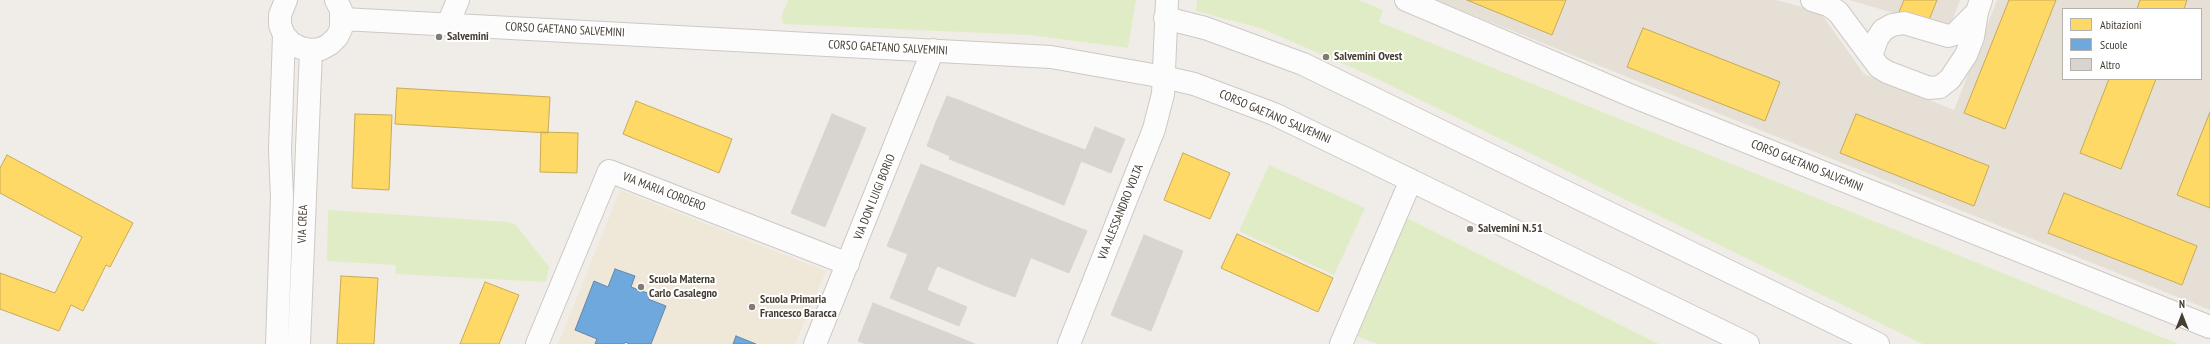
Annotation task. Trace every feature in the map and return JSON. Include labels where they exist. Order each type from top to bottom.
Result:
[{"type":"street","name":"VIA CREA","points":[[276,344],[282,197],[280,151],[284,36],[280,25],[280,15],[286,0]]},
{"type":"street","points":[[448,24],[458,0]]},
{"type":"street","name":"CORSO GAETANO SALVEMINI","points":[[1406,0],[1632,96],[2210,328]]},
{"type":"street","points":[[1812,0],[1828,5],[1838,12],[1879,67],[1887,72],[1929,88],[1940,87],[1950,79],[1966,55],[1973,38],[1979,6]]},
{"type":"street","points":[[1871,56],[1877,39],[1883,30],[1892,24],[1904,23],[1948,36],[1955,34],[1979,6]]},
{"type":"street","points":[[284,36],[291,43],[301,48],[311,50],[321,49],[337,37],[339,9]]},
{"type":"street","name":"CORSO GAETANO SALVEMINI","points":[[339,9],[448,24],[1051,57],[1164,77],[1194,84],[1274,114],[1748,344]]},
{"type":"street","points":[[1166,9],[1205,28],[1302,64],[1878,344]]},
{"type":"street","name":"VIA ALESSANDRO VOLTA","points":[[1069,344],[1154,129],[1163,94],[1166,9]]},
{"type":"street","name":"VIA CREA","points":[[299,344],[311,50]]},
{"type":"street","name":"VIA DON LUIGI BORIO","points":[[815,344],[933,50]]},
{"type":"street","name":"VIA CREA","points":[[282,197],[297,136],[308,104]]},
{"type":"street","name":"VIA MARIA CORDERO","points":[[537,344],[609,171],[848,264]]},
{"type":"street","points":[[1341,344],[1411,180]]},
{"type":"shaded area","points":[[1435,0],[1776,0],[1820,12],[1864,74],[1954,110],[1997,0],[2210,0],[2210,310]]},
{"type":"shaded area","points":[[1849,0],[1960,0],[1949,29]]},
{"type":"shaded area","points":[[620,190],[826,271],[795,344],[558,344]]},
{"type":"green space","points":[[788,0],[1136,0],[1128,48],[1030,35],[784,24],[781,18]]},
{"type":"green space","points":[[1197,0],[1359,0],[1383,10],[1379,22],[2179,344],[1923,344],[1371,76],[1263,29],[1196,11]]},
{"type":"green space","points":[[1269,165],[1365,208],[1334,275],[1239,231]]},
{"type":"green space","points":[[328,210],[508,222],[516,225],[549,267],[546,282],[395,274],[396,265],[327,261]]},
{"type":"green space","points":[[1407,218],[1659,344],[1377,344],[1357,336]]},
{"type":"building: Abitazioni","points":[[1467,0],[1566,0],[1552,35]]},
{"type":"building: Abitazioni","points":[[1904,0],[1937,0],[1929,20],[1899,12]]},
{"type":"building: Abitazioni","points":[[2009,0],[2056,0],[2005,129],[1964,113]]},
{"type":"building: Abitazioni","points":[[2140,0],[2187,0],[2184,8],[2137,8]]},
{"type":"building: Abitazioni","points":[[1643,28],[1780,82],[1765,121],[1627,67]]},
{"type":"building: Abitazioni","points":[[2109,80],[2156,80],[2121,169],[2080,153]]},
{"type":"building: Abitazioni","points":[[397,88],[550,97],[548,133],[395,124]]},
{"type":"building: Abitazioni","points":[[636,101],[732,139],[719,173],[623,134]]},
{"type":"building: Abitazioni","points":[[2210,112],[2210,208],[2177,195]]},
{"type":"building: Abitazioni","points":[[355,114],[392,115],[389,190],[352,188]]},
{"type":"building: Abitazioni","points":[[1856,114],[1989,166],[1974,206],[1840,153]]},
{"type":"building: Abitazioni","points":[[541,132],[578,133],[577,173],[540,172]]},
{"type":"building: Abitazioni","points":[[1183,153],[1230,173],[1210,219],[1164,200]]},
{"type":"building: Abitazioni","points":[[7,155],[133,223],[110,267],[106,265],[83,311],[71,305],[59,331],[0,309],[0,273],[55,293],[82,237],[0,193],[0,168]]},
{"type":"building: Abitazioni","points":[[2064,193],[2197,246],[2182,285],[2048,233]]},
{"type":"building: Abitazioni","points":[[1237,234],[1333,278],[1318,312],[1221,268]]},
{"type":"building: Abitazioni","points":[[341,276],[378,278],[374,344],[337,344]]},
{"type":"building: Abitazioni","points":[[485,282],[519,295],[499,344],[460,344]]},
{"type":"building: Scuole","points":[[615,269],[635,276],[631,287],[650,294],[648,299],[666,306],[651,344],[630,344],[625,342],[624,344],[595,344],[597,339],[575,330],[594,281],[608,287]]},
{"type":"building: Scuole","points":[[736,336],[756,344],[733,344]]},
{"type":"building: Altro","points":[[947,96],[961,101],[950,127],[936,122]]},
{"type":"building: Altro","points":[[961,101],[1030,129],[1019,155],[950,127]]},
{"type":"building: Altro","points":[[832,114],[866,128],[825,227],[791,213]]},
{"type":"building: Altro","points":[[936,122],[960,131],[950,156],[927,146]]},
{"type":"building: Altro","points":[[1095,127],[1125,139],[1111,173],[1081,161]]},
{"type":"building: Altro","points":[[1030,129],[1085,150],[1075,177],[1019,155]]},
{"type":"building: Altro","points":[[960,131],[988,143],[977,170],[949,159]]},
{"type":"building: Altro","points":[[988,143],[1075,177],[1064,205],[977,170]]},
{"type":"building: Altro","points":[[921,164],[951,176],[918,258],[887,246]]},
{"type":"building: Altro","points":[[951,176],[1087,231],[1069,273],[1002,246],[986,286],[918,258]]},
{"type":"building: Altro","points":[[1144,235],[1183,251],[1151,331],[1111,315]]},
{"type":"building: Altro","points":[[1002,246],[1031,257],[1015,297],[986,286]]},
{"type":"building: Altro","points":[[908,254],[937,266],[927,290],[967,307],[959,326],[890,298]]},
{"type":"building: Altro","points":[[873,303],[948,333],[943,344],[866,344],[858,341]]},
{"type":"building: Altro","points":[[948,333],[975,344],[943,344]]},
{"type":"place","name":"Salvemini","points":[[439,37]]},
{"type":"place","name":"Salvemini Ovest","points":[[1326,57]]},
{"type":"place","name":"Salvemini N.51","points":[[1470,229]]},
{"type":"place","name":"Scuola Materna Carlo Casalegno","points":[[641,287]]},
{"type":"place","name":"Scuola Primaria Francesco Baracca","points":[[752,307]]}]
